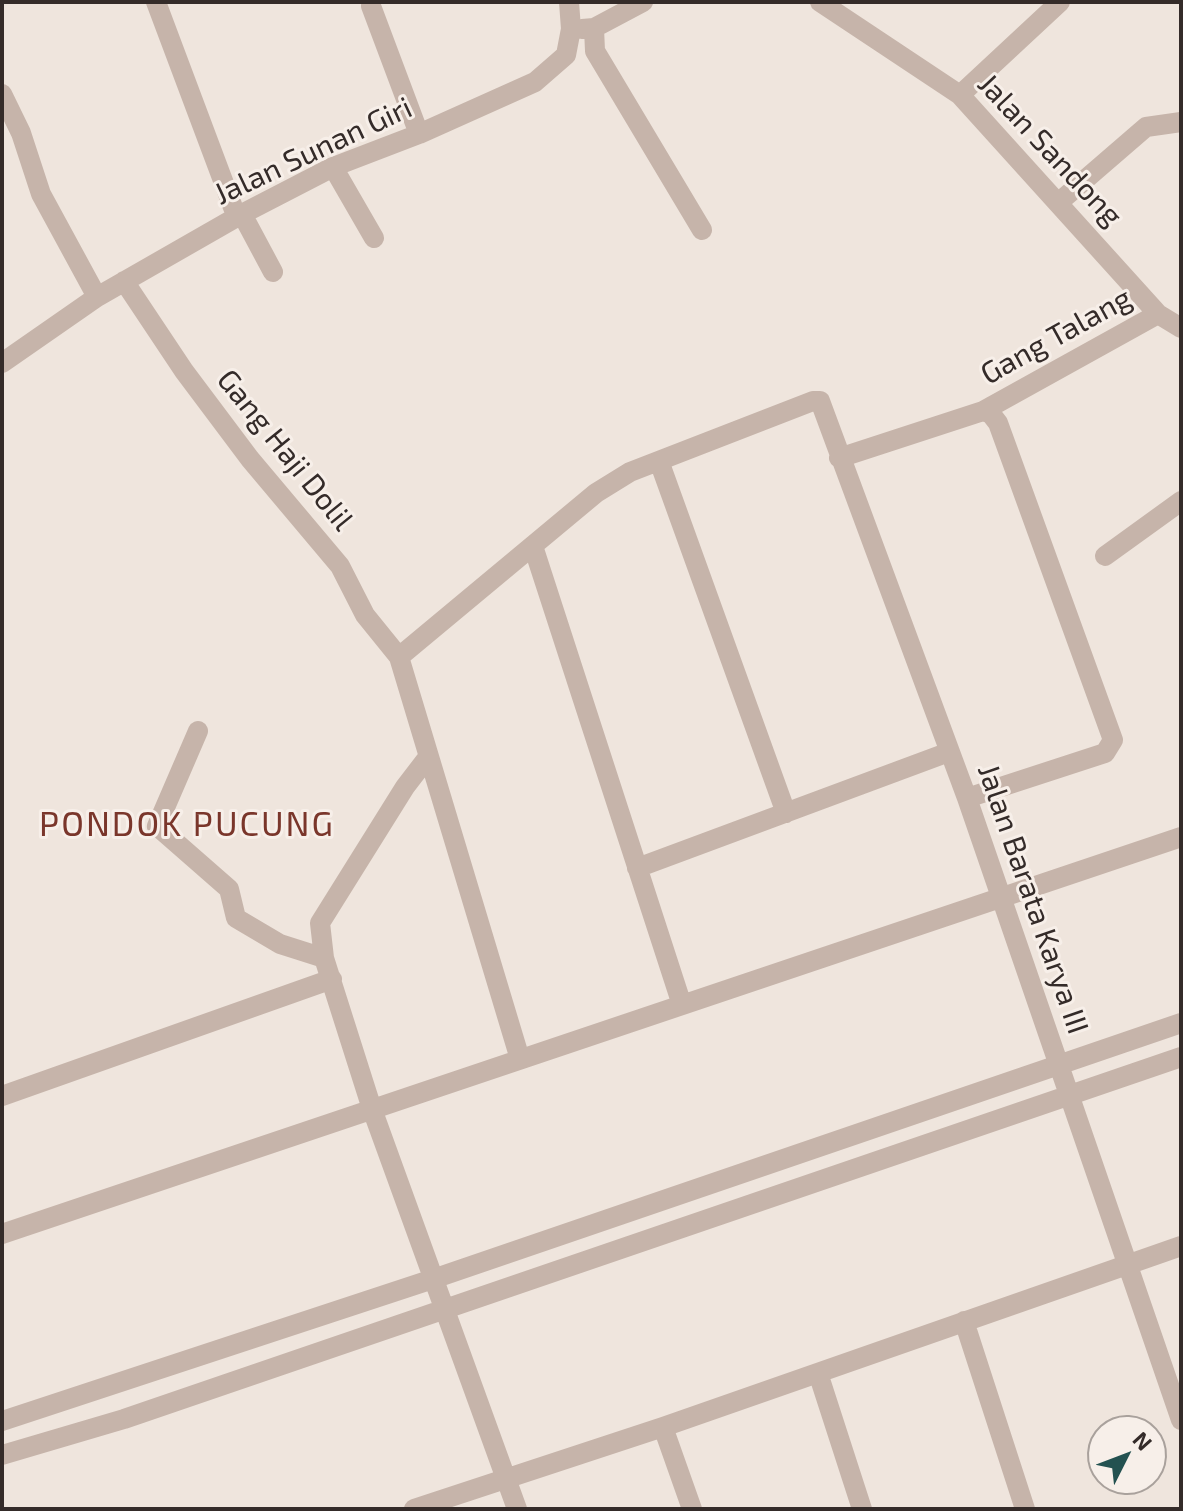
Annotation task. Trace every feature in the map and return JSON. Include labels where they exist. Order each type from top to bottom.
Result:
[{"type":"street","points":[[156,2],[239,216],[273,272]]},
{"type":"street","name":"Jalan Sunan Giri","points":[[2,363],[97,297],[239,216],[333,167],[419,134],[535,82],[566,55],[571,29],[569,2]]},
{"type":"street","points":[[571,29],[594,28],[643,2]]},
{"type":"street","name":"Jalan Sandong","points":[[820,2],[960,95],[1158,314],[1181,328]]},
{"type":"street","points":[[960,95],[1060,2]]},
{"type":"street","points":[[371,6],[419,134]]},
{"type":"street","points":[[594,28],[595,51],[702,230]]},
{"type":"street","points":[[2,94],[21,133],[41,194],[97,297]]},
{"type":"street","points":[[1058,203],[1146,127],[1181,122]]},
{"type":"street","points":[[333,167],[374,238]]},
{"type":"street","name":"Gang Haji Dolil","points":[[124,281],[184,371],[250,459],[340,566],[365,615],[399,657]]},
{"type":"street","name":"Gang Talang","points":[[839,458],[983,411],[1158,314]]},
{"type":"street","name":"Jalan Barata Karya III","points":[[659,461],[813,401],[820,401],[967,798],[1181,1420]]},
{"type":"street","points":[[967,798],[1105,753],[1113,740],[998,423],[991,414],[983,411]]},
{"type":"street","points":[[520,1059],[399,657],[596,493],[630,472],[659,461],[786,813]]},
{"type":"street","points":[[1105,556],[1181,501]]},
{"type":"street","points":[[533,546],[682,1005]]},
{"type":"street","points":[[198,731],[157,826],[229,889],[236,918],[280,944],[324,958]]},
{"type":"street","points":[[637,868],[949,752]]},
{"type":"street","points":[[428,757],[405,787],[320,923],[324,958],[372,1109],[517,1509]]},
{"type":"street","points":[[2,1234],[1181,837]]},
{"type":"street","points":[[2,1096],[332,979]]},
{"type":"street","points":[[2,1421],[433,1279],[1181,1023]]},
{"type":"street","points":[[2,1455],[124,1419],[1181,1057]]},
{"type":"street","points":[[414,1509],[663,1427],[1181,1246]]},
{"type":"street","points":[[964,1321],[1025,1509]]},
{"type":"street","points":[[818,1373],[862,1509]]},
{"type":"street","points":[[663,1427],[692,1509]]},
{"type":"district","name":"PONDOK PUCUNG","points":[[187,825]]}]
